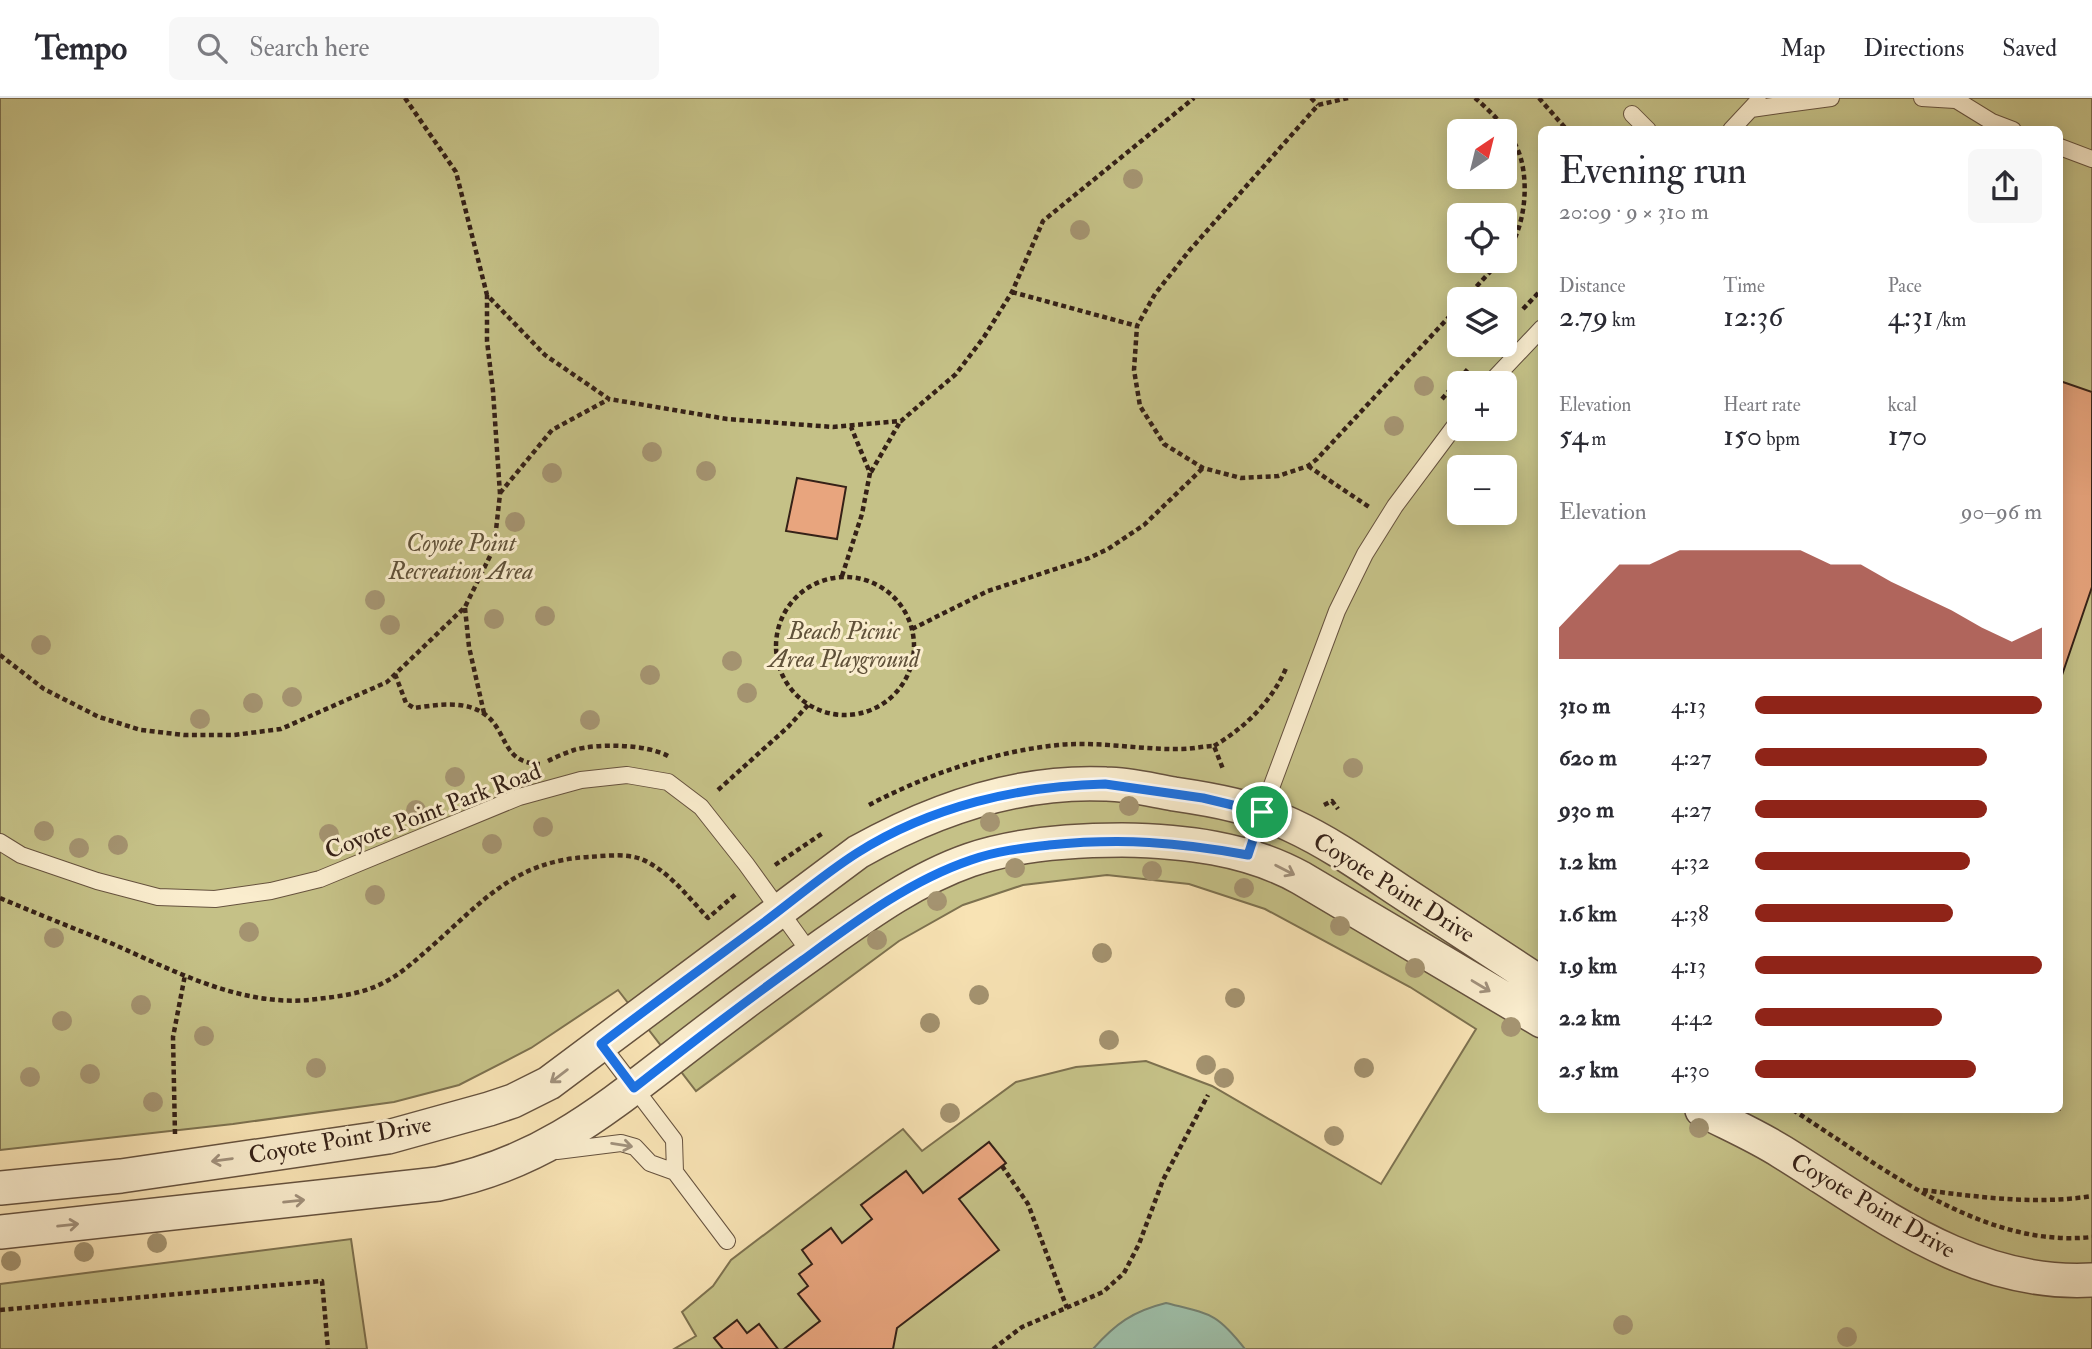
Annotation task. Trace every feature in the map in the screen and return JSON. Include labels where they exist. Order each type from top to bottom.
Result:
[{"type":"street","name":"Coyote Point Drive","points":[[0,1188],[121,1176],[388,1137],[489,1109],[537,1091],[858,852],[892,833],[947,810],[1010,793],[1105,784],[1203,798],[1262,812],[1292,825],[1360,863],[1538,981]]},
{"type":"street","name":"Coyote Point Drive","points":[[0,1231],[438,1184],[484,1174],[530,1155],[573,1132],[861,917],[918,885],[971,860],[996,853],[1096,840],[1191,845],[1248,855],[1301,878],[1538,1019]]},
{"type":"street","name":"Coyote Point Drive","points":[[1708,1113],[1779,1150],[1910,1233],[1959,1257],[2014,1274],[2066,1281],[2092,1280]]},
{"type":"street","name":"Coyote Point Drive","points":[[1736,1113],[1757,1127],[1779,1150]]},
{"type":"lane","points":[[1735,126],[1756,103],[1831,98]]},
{"type":"lane","points":[[1922,98],[1954,99],[2002,126]]},
{"type":"lane","points":[[1632,114],[1644,126]]},
{"type":"lane","points":[[2063,148],[2092,159]]},
{"type":"lane","points":[[1501,371],[1538,332]]},
{"type":"lane","points":[[1248,855],[1337,611],[1365,554],[1387,519],[1447,437]]},
{"type":"lane","name":"Coyote Point Park Road","points":[[0,842],[22,855],[97,881],[158,897],[215,899],[271,891],[320,879],[519,797],[581,780],[627,775],[668,782],[701,807],[811,954]]},
{"type":"lane","points":[[601,1044],[674,1140],[675,1172]]},
{"type":"lane","points":[[530,1155],[621,1143],[635,1147],[650,1163],[675,1172],[727,1241]]},
{"type":"path","points":[[0,656],[44,689],[99,718],[141,730],[184,735],[233,735],[281,729],[387,682],[465,607],[494,548],[500,494],[487,341],[487,295],[456,172],[405,98]]},
{"type":"path","points":[[842,576],[862,514],[870,472],[901,421],[956,374],[984,337],[1012,292],[1043,221],[1194,98]]},
{"type":"path","points":[[1311,98],[1318,105]]},
{"type":"path","points":[[1348,98],[1318,105],[1189,251],[1155,294],[1137,326],[1134,370],[1140,406],[1164,444],[1203,468],[1241,478],[1278,476],[1308,466],[1342,434],[1447,319]]},
{"type":"path","points":[[1475,98],[1489,110],[1511,138],[1521,159],[1524,189],[1522,216],[1517,234]]},
{"type":"path","points":[[1539,98],[1564,126]]},
{"type":"path","points":[[1477,287],[1489,273]]},
{"type":"path","points":[[1012,292],[1137,326]]},
{"type":"path","points":[[487,295],[545,355],[609,399],[727,419],[851,427],[901,421]]},
{"type":"path","points":[[500,494],[552,430],[609,399]]},
{"type":"path","points":[[851,427],[870,472]]},
{"type":"path","points":[[1308,466],[1387,519]]},
{"type":"path","points":[[912,629],[988,591],[1108,549],[1144,524],[1203,468]]},
{"type":"path","points":[[842,576],[866,579],[886,590],[902,607],[912,629],[914,652],[908,674],[895,694],[876,708],[854,715],[831,714],[809,705],[792,691],[780,671],[775,650],[777,628],[786,607],[801,592],[820,580],[842,576]]},
{"type":"path","points":[[465,607],[469,647],[484,714]]},
{"type":"path","points":[[717,791],[809,705]]},
{"type":"path","points":[[0,898],[185,975],[245,995],[280,1000],[307,1000],[351,994],[381,985],[403,971],[494,891],[532,867],[585,857],[620,856],[639,859],[673,881],[708,918],[732,897]]},
{"type":"path","points":[[176,1138],[173,1037],[185,975]]},
{"type":"path","points":[[993,1349],[1023,1327],[1103,1292],[1124,1273],[1139,1244],[1163,1180],[1208,1095]]},
{"type":"path","points":[[1798,1113],[1953,1209],[2008,1230],[2061,1238],[2092,1237]]},
{"type":"path","points":[[1002,1166],[1028,1203],[1067,1308]]},
{"type":"path","points":[[1919,1190],[2007,1201],[2092,1196]]},
{"type":"path","points":[[0,1310],[322,1281],[328,1349]]},
{"type":"green space","name":"Coyote Point Recreation Area","points":[[0,98],[2092,98],[2092,1349],[674,1349],[696,1336],[682,1312],[713,1286],[731,1260],[903,1129],[922,1151],[1016,1082],[1076,1067],[1146,1061],[1212,1086],[1381,1184],[1476,1029],[1410,987],[1265,909],[1189,884],[1107,875],[1023,885],[963,905],[899,941],[696,1091],[618,990],[531,1048],[459,1085],[394,1102],[233,1124],[0,1150]]},
{"type":"green space","points":[[351,1239],[367,1349],[0,1349],[0,1284]]},
{"type":"shaded area","points":[[1166,1303],[1211,1316],[1227,1328],[1245,1349],[1093,1349],[1125,1320]]},
{"type":"building","points":[[2063,382],[2092,392],[2092,587],[2063,672]]},
{"type":"building","points":[[797,478],[846,487],[837,539],[786,531]]},
{"type":"building","points":[[989,1142],[1006,1163],[959,1199],[999,1250],[897,1328],[893,1349],[784,1349],[820,1321],[798,1294],[808,1286],[799,1274],[812,1264],[802,1250],[831,1228],[842,1243],[872,1219],[861,1205],[906,1171],[923,1193]]},
{"type":"building","points":[[737,1320],[747,1333],[759,1324],[778,1349],[723,1349],[714,1338]]},
{"type":"route","points":[[1105,784],[1134,786],[1203,798],[1262,812],[1248,855],[1169,842],[1096,840],[996,853],[946,870],[861,917],[731,1012],[634,1088],[601,1044],[831,870],[910,824],[936,814],[1010,793],[1105,784]]},
{"type":"park label","name":"Beach Picnic Area Playground","points":[[844,645]]}]
